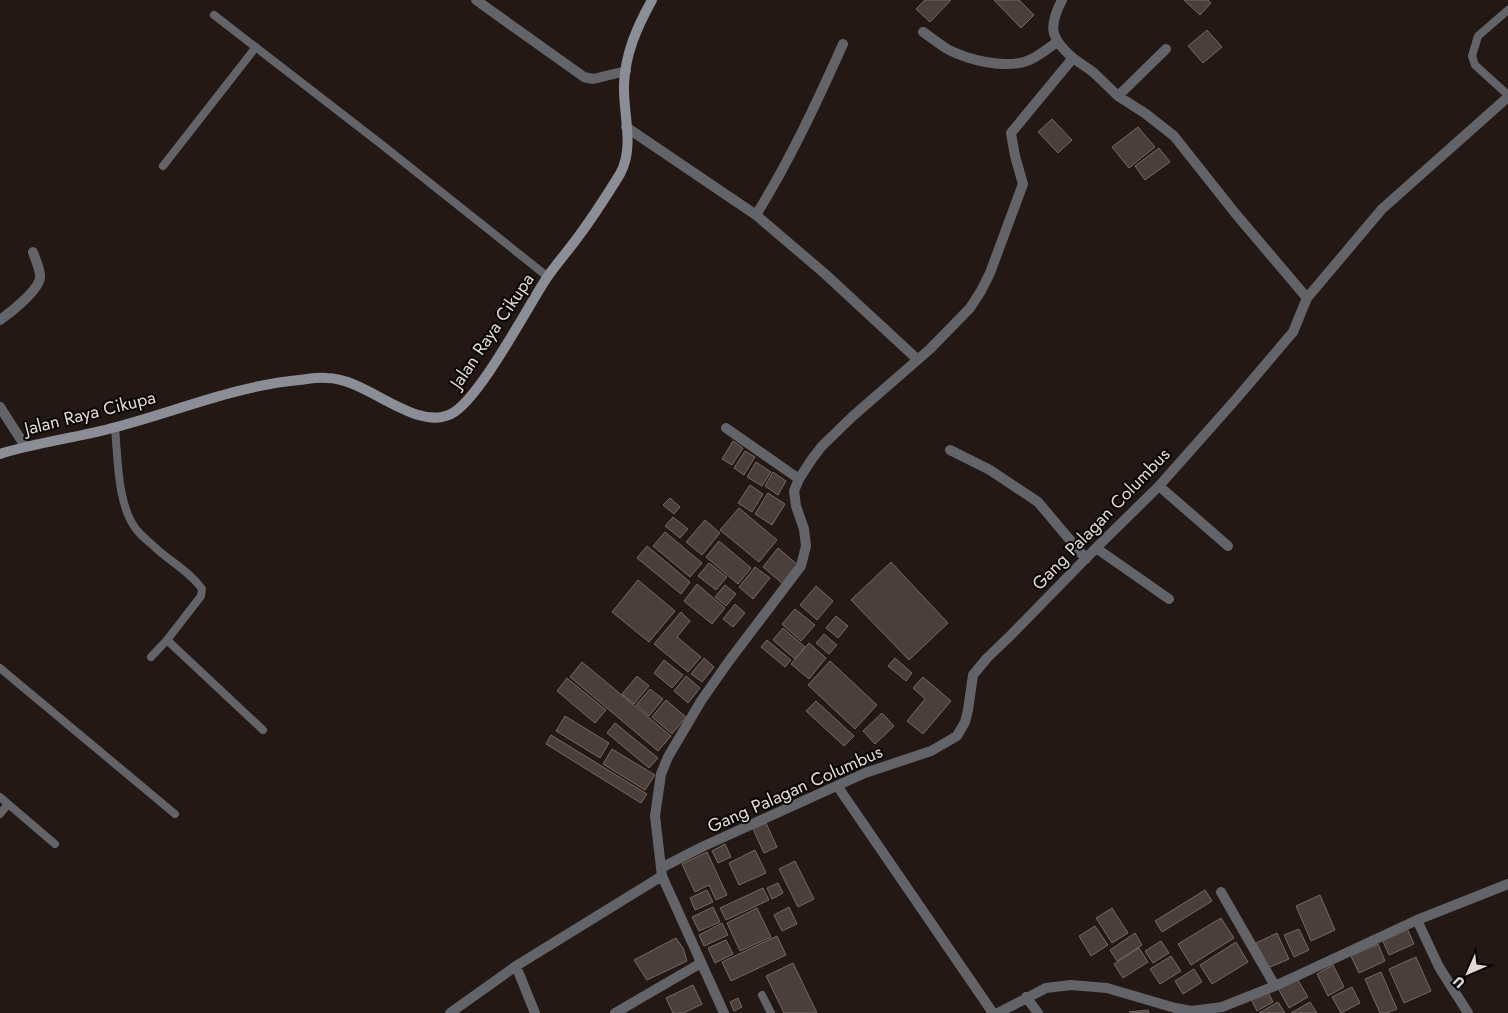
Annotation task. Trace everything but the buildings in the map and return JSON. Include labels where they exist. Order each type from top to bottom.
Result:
[{"type":"main road","name":"Jalan Raya Cikupa","points":[[0,454],[25,446],[115,428],[231,392],[284,382],[328,378],[346,380],[414,414],[441,417],[459,409],[476,389],[548,277],[578,237],[621,171],[627,153],[624,85],[628,56],[636,32],[652,0]]},
{"type":"street","points":[[476,0],[584,77],[593,80],[626,71]]},
{"type":"street","points":[[1062,0],[1052,24],[1053,35],[1057,42],[1118,96],[1146,114],[1174,136],[1235,213],[1307,298]]},
{"type":"street","points":[[923,32],[948,50],[978,61],[1013,64],[1025,62],[1035,57],[1057,42]]},
{"type":"street","points":[[756,215],[785,166],[843,44]]},
{"type":"street","points":[[1118,96],[1166,49]]},
{"type":"street","points":[[724,1013],[661,872],[655,816],[661,774],[668,757],[701,701],[801,566],[806,546],[804,529],[796,506],[794,491],[799,479],[822,446],[916,359],[930,349],[970,308],[990,274],[1023,184],[1011,133],[1073,58]]},
{"type":"street","name":"Gang Palagan Columbus","points":[[450,1013],[516,966],[702,847],[886,765],[931,751],[957,736],[968,710],[973,675],[987,658],[1159,486],[1238,398],[1293,332],[1307,298],[1382,209],[1508,96]]},
{"type":"street","points":[[626,127],[756,215],[824,273],[916,359]]},
{"type":"street","points":[[0,320],[33,291],[40,279],[33,252]]},
{"type":"street","points":[[0,407],[25,446]]},
{"type":"street","points":[[726,428],[799,479]]},
{"type":"street","points":[[950,450],[990,470],[1038,502],[1086,559]]},
{"type":"street","points":[[1159,486],[1228,546]]},
{"type":"street","points":[[1096,548],[1168,599]]},
{"type":"street","points":[[838,787],[993,1013]]},
{"type":"street","points":[[998,1013],[1046,988],[1071,985],[1107,988],[1175,1008],[1224,1010],[1417,920],[1508,884]]},
{"type":"street","points":[[1221,892],[1275,986]]},
{"type":"street","points":[[1417,920],[1439,967],[1468,1013]]},
{"type":"street","points":[[615,1013],[701,963]]},
{"type":"street","points":[[516,966],[535,1013]]},
{"type":"street","points":[[1026,997],[1038,1013]]},
{"type":"lane","points":[[1508,10],[1478,36],[1472,56],[1475,65],[1508,96]]},
{"type":"lane","points":[[214,15],[389,150],[548,277]]},
{"type":"lane","points":[[163,166],[256,46]]},
{"type":"lane","points":[[115,428],[122,493],[128,514],[136,530],[197,582],[202,589],[201,596],[167,640],[151,657]]},
{"type":"lane","points":[[167,640],[263,730]]},
{"type":"lane","points":[[0,668],[175,814]]},
{"type":"lane","points":[[0,798],[56,844]]},
{"type":"lane","points":[[0,814],[8,804]]},
{"type":"lane","points":[[762,994],[771,1013]]}]
